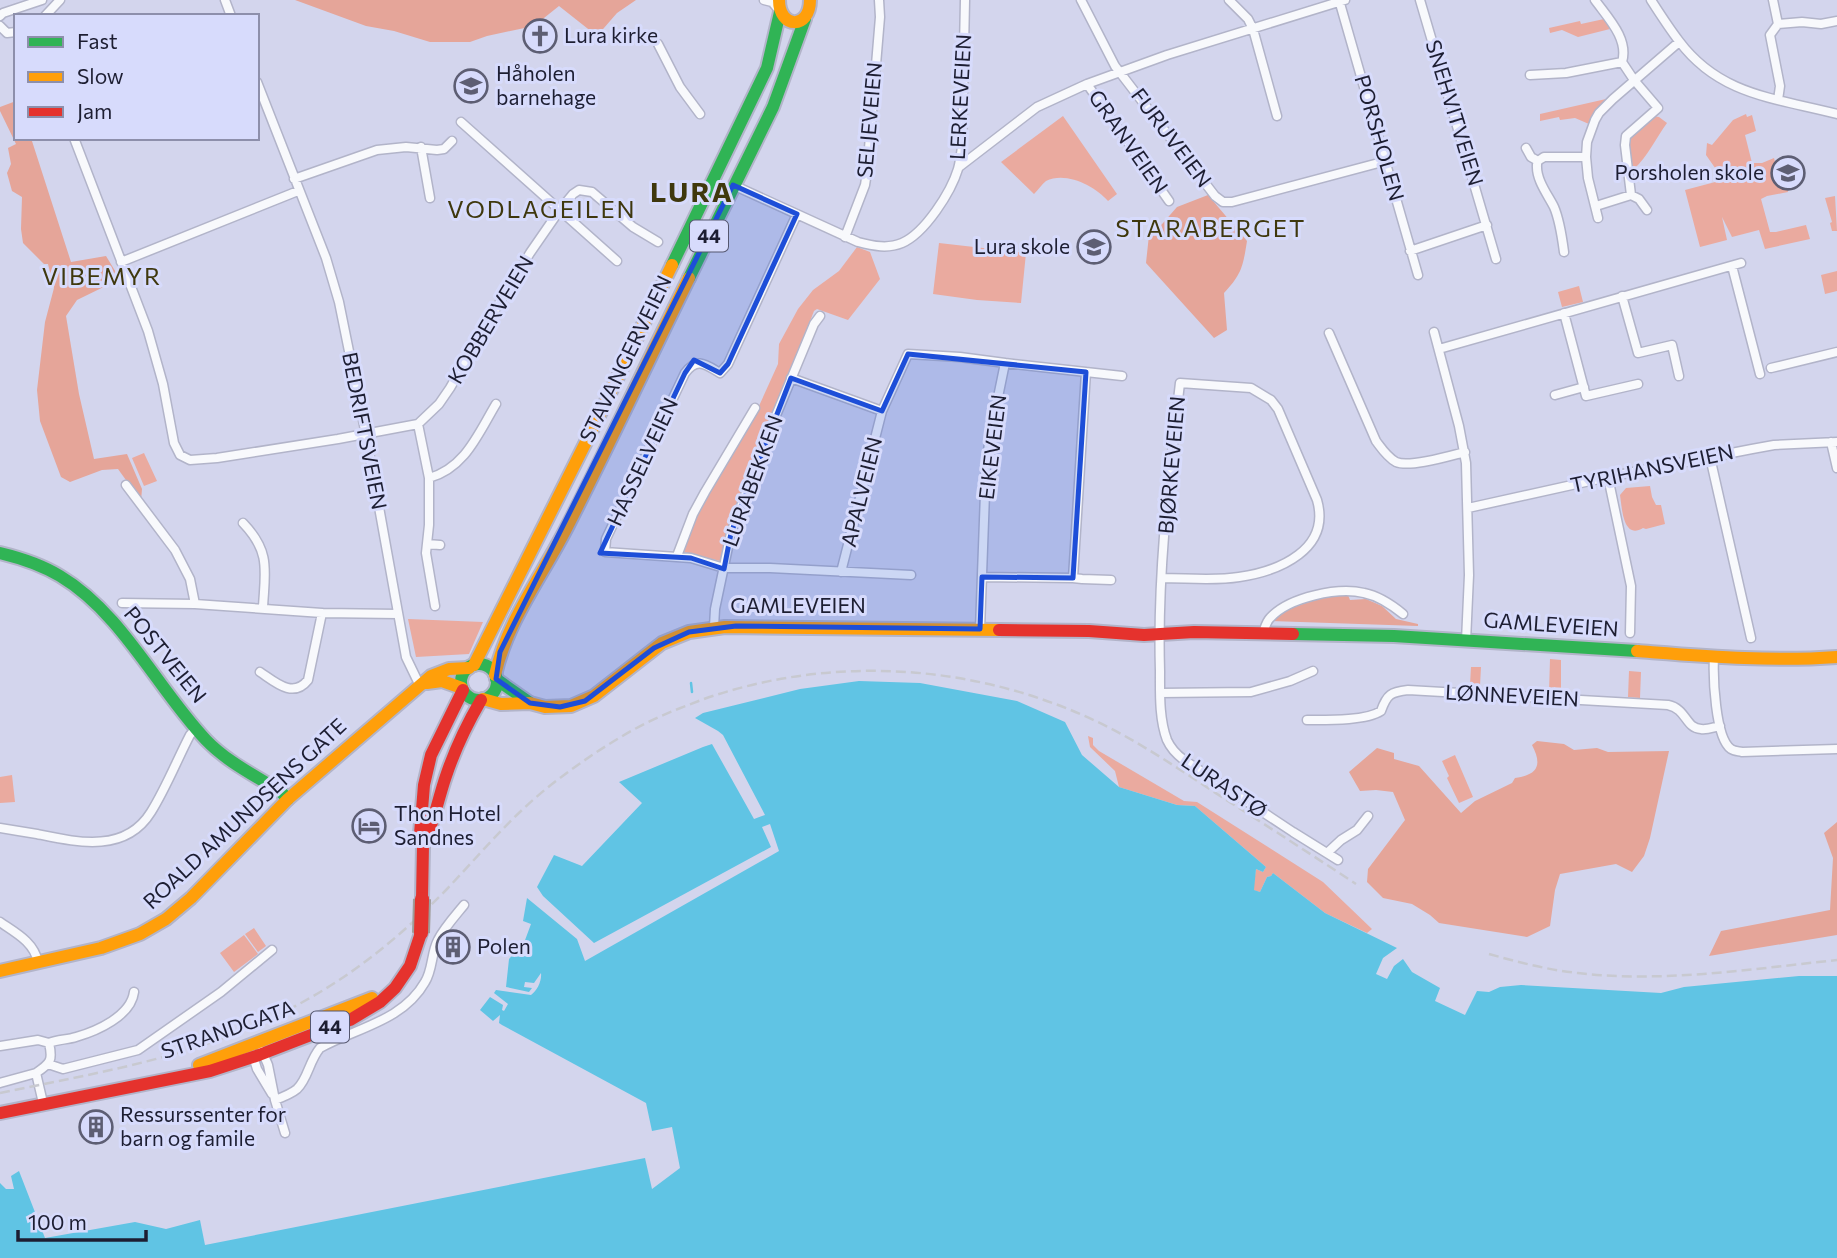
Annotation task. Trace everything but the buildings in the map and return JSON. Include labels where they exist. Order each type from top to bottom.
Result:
[{"type":"main road","name":"STAVANGERVEIEN","points":[[423,845],[429,835],[442,784],[464,732],[482,699],[492,694],[500,652],[517,615],[566,529],[773,107],[811,8],[810,0]]},
{"type":"main road","points":[[779,7],[785,19],[790,22],[805,19]]},
{"type":"main road","name":"STAVANGERVEIEN","points":[[421,933],[423,845],[420,834],[424,785],[431,755],[463,689],[462,677],[471,666],[597,420],[767,68],[779,7]]},
{"type":"main road","name":"POSTVEIEN","points":[[0,553],[30,561],[57,574],[88,597],[110,620],[196,728],[221,754],[288,799]]},
{"type":"main road","name":"GAMLEVEIEN","points":[[482,699],[501,704],[571,706],[585,701],[662,643],[689,632],[714,627],[1394,636],[1714,657],[1837,657]]},
{"type":"main road","points":[[471,666],[479,664],[488,667],[496,677]]},
{"type":"main road","name":"ROALD AMUNDSENS GATE","points":[[0,971],[108,945],[157,925],[191,898],[288,799],[431,676],[445,670],[471,666]]},
{"type":"main road","name":"GAMLEVEIEN","points":[[496,677],[530,703]]},
{"type":"main road","points":[[421,685],[442,681],[463,689],[470,698],[482,699]]},
{"type":"main road","name":"STRANDGATA","points":[[0,1113],[198,1074],[357,1016],[385,999],[398,983],[412,961],[421,933]]},
{"type":"street","points":[[0,16],[42,0]]},
{"type":"street","points":[[46,14],[60,0]]},
{"type":"street","points":[[764,0],[779,7]]},
{"type":"street","name":"SELJEVEIEN","points":[[845,237],[865,185],[867,172],[880,17],[879,0]]},
{"type":"street","name":"LERKEVEIEN","points":[[733,185],[858,242],[884,247],[902,243],[915,235],[927,225],[959,167],[962,146],[965,0]]},
{"type":"street","name":"FURUVEIEN","points":[[1081,0],[1120,71],[1223,202],[1386,161]]},
{"type":"street","points":[[1229,0],[1248,19],[1253,29],[1277,116]]},
{"type":"street","name":"SNEHVITVEIEN","points":[[1420,0],[1496,259]]},
{"type":"street","points":[[1595,0],[1622,40],[1622,62],[1658,108],[1626,136],[1631,195]]},
{"type":"street","points":[[1651,0],[1679,42],[1720,79],[1753,94],[1837,114]]},
{"type":"street","points":[[1773,0],[1778,24],[1770,35],[1780,86],[1778,100]]},
{"type":"street","name":"GRANVEIEN","points":[[959,167],[1037,107],[1087,84],[1120,71],[1341,1]]},
{"type":"street","name":"PORSHOLEN","points":[[1341,1],[1418,275]]},
{"type":"street","points":[[1778,24],[1837,22]]},
{"type":"street","points":[[1598,218],[1586,157],[1587,142],[1599,113],[1679,42]]},
{"type":"street","points":[[658,44],[680,87],[700,114]]},
{"type":"street","points":[[1530,75],[1566,73],[1622,62]]},
{"type":"street","name":"GRANVEIEN","points":[[1087,84],[1169,201]]},
{"type":"street","name":"BEDRIFTSVEIEN","points":[[259,87],[326,258],[339,302],[406,657],[421,685]]},
{"type":"street","points":[[461,122],[617,261]]},
{"type":"street","points":[[75,140],[155,356],[177,450],[185,458],[199,460],[366,435],[418,424],[429,478],[430,514],[426,553],[435,606]]},
{"type":"street","points":[[294,179],[377,150],[406,147],[437,150],[444,149],[452,141]]},
{"type":"street","points":[[421,148],[430,198]]},
{"type":"street","points":[[1526,148],[1531,157],[1538,161]]},
{"type":"street","points":[[1538,161],[1544,157],[1586,157]]},
{"type":"street","points":[[1538,161],[1540,180],[1554,208],[1564,252]]},
{"type":"street","name":"KOBBERVEIEN","points":[[418,424],[439,404],[450,388],[492,315],[559,211],[573,194],[579,190],[592,192],[633,227],[658,243]]},
{"type":"street","points":[[121,262],[298,191]]},
{"type":"street","points":[[1596,206],[1631,195],[1639,199],[1647,211]]},
{"type":"street","name":"HASSELVEIEN","points":[[724,568],[677,556],[605,552],[606,539],[685,373],[696,363],[710,366],[720,373],[728,364],[797,214]]},
{"type":"street","points":[[1410,251],[1487,225]]},
{"type":"street","points":[[1439,349],[1737,264],[1760,374]]},
{"type":"street","points":[[1622,296],[1638,353],[1672,345],[1679,376]]},
{"type":"street","points":[[1564,313],[1587,396],[1638,384]]},
{"type":"street","name":"LURABEKKEN","points":[[714,627],[715,609],[731,533],[791,378],[820,316]]},
{"type":"street","points":[[1329,332],[1384,454],[1397,462],[1407,464],[1465,453]]},
{"type":"street","points":[[1434,332],[1465,453],[1469,575],[1466,641]]},
{"type":"street","points":[[1771,368],[1837,352]]},
{"type":"street","name":"APALVEIEN","points":[[841,572],[883,411],[908,354],[1004,363]]},
{"type":"street","points":[[1004,363],[1122,376]]},
{"type":"street","name":"EIKEVEIEN","points":[[980,629],[986,466],[1004,363]]},
{"type":"street","points":[[1073,578],[1086,372]]},
{"type":"street","name":"APALVEIEN","points":[[791,378],[883,411]]},
{"type":"street","name":"BJØRKEVEIEN","points":[[1160,632],[1162,578],[1180,383],[1251,388],[1264,394],[1278,409],[1317,500],[1321,516],[1314,538],[1309,546],[1276,568],[1226,579],[1162,578]]},
{"type":"street","points":[[1555,395],[1584,387]]},
{"type":"street","points":[[429,478],[441,474],[460,461],[496,404]]},
{"type":"street","points":[[677,556],[693,514],[755,408]]},
{"type":"street","points":[[1834,442],[1837,468]]},
{"type":"street","name":"TYRIHANSVEIEN","points":[[1468,508],[1608,477],[1774,445],[1834,442]]},
{"type":"street","points":[[1710,457],[1751,638]]},
{"type":"street","points":[[1608,477],[1631,586],[1630,633]]},
{"type":"street","points":[[126,485],[175,550],[190,579],[195,604]]},
{"type":"street","points":[[243,523],[251,530],[265,557],[263,607]]},
{"type":"street","points":[[427,544],[440,545]]},
{"type":"street","name":"APALVEIEN","points":[[724,568],[911,575]]},
{"type":"street","points":[[982,577],[1111,579]]},
{"type":"street","points":[[1263,633],[1271,617],[1280,610],[1315,595],[1333,592],[1357,592],[1376,597],[1403,614]]},
{"type":"street","points":[[122,603],[398,614]]},
{"type":"street","points":[[260,672],[286,689],[303,687],[308,680],[322,613]]},
{"type":"street","name":"LURASTØ","points":[[1160,632],[1163,724],[1172,751],[1338,860]]},
{"type":"street","points":[[1714,657],[1713,677],[1720,726],[1725,741],[1734,751],[1837,749]]},
{"type":"street","points":[[1160,692],[1251,692],[1313,671]]},
{"type":"street","name":"LØNNEVEIEN","points":[[1307,720],[1337,720],[1372,715],[1381,710],[1388,695],[1408,690],[1668,705],[1680,710],[1689,724],[1697,728],[1703,730],[1720,726]]},
{"type":"street","points":[[0,828],[70,842],[97,843],[110,841],[133,830],[150,814],[196,728]]},
{"type":"street","points":[[1327,853],[1357,830],[1368,816]]},
{"type":"street","points":[[275,1100],[298,1088],[305,1079],[313,1055],[320,1048],[383,1020],[410,1001],[430,973],[437,941],[464,905]]},
{"type":"street","points":[[0,922],[29,943],[38,962]]},
{"type":"street","points":[[48,1064],[63,1069],[138,1050],[221,992],[272,950]]},
{"type":"street","points":[[0,1046],[38,1040],[49,1043],[74,1038],[103,1026],[125,1011],[133,1001],[134,992]]},
{"type":"street","points":[[0,1083],[36,1073],[48,1064],[52,1055],[49,1043]]},
{"type":"street","points":[[257,1052],[257,1069],[275,1100],[285,1133]]},
{"type":"street","points":[[36,1073],[43,1103]]},
{"type":"highlighted area","points":[[733,185],[797,214],[728,364],[720,373],[694,360],[685,373],[600,553],[691,558],[724,569],[731,533],[791,378],[882,411],[908,354],[1086,372],[1073,578],[982,577],[980,629],[736,626],[689,632],[654,648],[585,701],[560,707],[530,703],[496,679],[500,652]]},
{"type":"shaded area","points":[[295,0],[636,0],[617,13],[597,36],[559,6],[534,26],[470,42],[430,42],[366,26]]},
{"type":"shaded area","points":[[1604,19],[1610,29],[1578,37],[1562,30],[1550,33],[1549,28]]},
{"type":"shaded area","points":[[1606,99],[1589,124],[1575,118],[1560,120],[1559,117],[1540,121],[1540,114]]},
{"type":"shaded area","points":[[14,102],[14,140],[0,111],[0,107]]},
{"type":"shaded area","points":[[1746,114],[1747,117],[1752,115],[1756,131],[1745,135],[1752,163],[1762,163],[1774,158],[1782,188],[1787,187],[1788,192],[1761,199],[1770,232],[1806,225],[1810,239],[1765,249],[1759,230],[1732,237],[1722,217],[1727,240],[1700,247],[1685,190],[1719,181],[1720,175],[1706,155],[1707,143],[1712,145],[1733,120]]},
{"type":"shaded area","points":[[1063,116],[1117,194],[1108,201],[1088,185],[1062,178],[1046,181],[1034,194],[1001,162]]},
{"type":"shaded area","points":[[1653,116],[1667,123],[1634,169],[1627,149],[1630,137]]},
{"type":"shaded area","points":[[14,140],[32,140],[71,262],[106,256],[120,279],[77,300],[66,316],[79,394],[94,459],[127,454],[142,489],[141,501],[118,469],[102,470],[70,482],[61,477],[40,421],[37,390],[45,322],[54,288],[48,264],[44,264],[23,243],[22,197],[12,191],[7,173],[11,164],[8,148],[16,144]]},
{"type":"shaded area","points":[[1208,195],[1247,241],[1241,269],[1224,293],[1227,330],[1214,338],[1146,263],[1149,235],[1156,231],[1177,207]]},
{"type":"shaded area","points":[[1835,196],[1837,231],[1832,231],[1825,198]]},
{"type":"shaded area","points":[[939,243],[1026,253],[1021,303],[933,294]]},
{"type":"shaded area","points":[[857,247],[870,252],[880,279],[848,320],[817,309],[814,311],[745,488],[720,561],[684,552],[700,506],[759,406],[778,364],[779,344],[798,309],[813,290],[839,271]]},
{"type":"shaded area","points":[[1837,271],[1837,291],[1825,294],[1821,275]]},
{"type":"shaded area","points":[[1579,286],[1583,302],[1562,307],[1558,292]]},
{"type":"shaded area","points":[[144,453],[157,481],[144,486],[132,458]]},
{"type":"shaded area","points":[[1650,486],[1656,505],[1661,505],[1665,524],[1631,530],[1625,521],[1620,495],[1626,488]]},
{"type":"shaded area","points":[[1327,595],[1348,595],[1350,600],[1366,599],[1382,606],[1396,619],[1418,626],[1271,621],[1284,611]]},
{"type":"shaded area","points":[[408,619],[483,622],[469,654],[416,657]]},
{"type":"shaded area","points":[[1550,659],[1561,660],[1561,693],[1549,693]]},
{"type":"shaded area","points":[[1471,667],[1481,667],[1480,686],[1470,685]]},
{"type":"shaded area","points":[[1629,671],[1641,672],[1640,698],[1628,697]]},
{"type":"shaded area","points":[[1088,736],[1093,738],[1093,745],[1099,751],[1184,801],[1197,802],[1323,882],[1372,929],[1367,933],[1325,913],[1273,873],[1267,877],[1260,892],[1253,890],[1256,869],[1263,872],[1266,867],[1195,806],[1177,805],[1119,787],[1115,771],[1090,747]]},
{"type":"shaded area","points":[[1537,741],[1564,744],[1574,750],[1597,748],[1608,752],[1669,751],[1650,838],[1644,856],[1632,872],[1616,864],[1560,874],[1550,926],[1527,937],[1439,923],[1412,904],[1383,898],[1367,882],[1368,869],[1405,820],[1393,792],[1360,791],[1349,772],[1377,748],[1394,753],[1394,759],[1419,766],[1461,813],[1475,801],[1512,783],[1515,778],[1533,772],[1537,759],[1532,745]]},
{"type":"shaded area","points":[[1455,755],[1473,797],[1459,803],[1442,761]]},
{"type":"shaded area","points":[[12,775],[15,802],[0,803],[0,777]]},
{"type":"shaded area","points":[[1837,822],[1837,935],[1709,956],[1721,931],[1830,910],[1833,858],[1824,833]]},
{"type":"shaded area","points":[[254,928],[266,946],[258,952],[245,934]]},
{"type":"shaded area","points":[[244,935],[258,954],[234,972],[220,953]]},
{"type":"water","points":[[859,681],[920,683],[1017,701],[1065,722],[1082,755],[1119,787],[1177,805],[1195,806],[1266,867],[1263,872],[1256,869],[1254,890],[1260,892],[1267,877],[1273,873],[1325,913],[1397,948],[1383,958],[1376,974],[1387,979],[1394,966],[1403,959],[1412,972],[1440,988],[1435,1001],[1465,1015],[1477,991],[1489,992],[1500,987],[1521,985],[1661,993],[1684,987],[1799,976],[1837,976],[1837,1258],[0,1258],[0,1183],[6,1189],[14,1189],[11,1176],[19,1171],[45,1238],[135,1222],[166,1229],[200,1220],[205,1245],[645,1158],[652,1189],[680,1168],[672,1127],[652,1131],[646,1103],[502,1025],[499,1023],[500,1015],[493,1021],[480,1010],[490,997],[503,1005],[504,1011],[508,1004],[494,993],[496,990],[531,995],[539,986],[541,973],[534,983],[525,982],[524,987],[532,988],[529,992],[506,987],[509,959],[516,951],[521,951],[531,924],[523,921],[527,898],[577,939],[585,961],[779,851],[770,824],[762,827],[771,847],[594,943],[543,896],[537,887],[554,855],[582,866],[642,803],[619,782],[712,744],[754,819],[765,815],[723,735],[695,718],[703,713],[800,689]]},
{"type":"waterway","name":"LURABEKKEN","points":[[691,683],[692,692]]},
{"type":"railway","points":[[0,1093],[158,1058],[235,1034],[272,1018],[346,976],[398,935],[431,905],[527,806],[584,760],[633,730],[677,709],[754,684],[805,675],[857,671],[909,672],[960,678],[1011,690],[1060,706],[1108,727],[1149,750],[1356,884]]},
{"type":"railway","points":[[1489,954],[1567,972],[1610,976],[1708,974],[1837,960]]},
{"type":"traffic: fast","points":[[672,265],[767,68],[780,12]]},
{"type":"traffic: fast","points":[[689,278],[773,107],[805,19]]},
{"type":"traffic: fast","points":[[0,553],[46,568],[82,592],[121,630],[206,740],[232,762],[288,799]]},
{"type":"traffic: fast","points":[[1293,634],[1394,636],[1637,651]]},
{"type":"traffic: fast","points":[[479,664],[491,670],[497,682],[491,694],[479,700],[467,694],[461,682],[467,670],[479,664]]},
{"type":"traffic: fast","points":[[496,679],[530,703]]},
{"type":"traffic: slow","points":[[779,0],[784,16],[794,22],[805,17],[810,0]]},
{"type":"traffic: slow","points":[[474,665],[672,265]]},
{"type":"traffic: slow","points":[[495,675],[516,617],[567,527],[689,278]]},
{"type":"traffic: slow","points":[[483,699],[501,704],[571,706],[594,696],[662,643],[689,632],[725,627],[999,630]]},
{"type":"traffic: slow","points":[[1637,651],[1762,659],[1837,657]]},
{"type":"traffic: slow","points":[[0,971],[101,948],[140,934],[166,919],[191,898],[288,799],[431,676],[449,669],[469,668]]},
{"type":"traffic: slow","points":[[427,683],[442,681],[462,688]]},
{"type":"traffic: slow","points":[[199,1065],[372,998]]},
{"type":"traffic: jam","points":[[999,630],[1089,631],[1144,635],[1194,632],[1293,634]]},
{"type":"traffic: jam","points":[[422,899],[423,845],[420,834],[424,785],[431,755],[463,690]]},
{"type":"traffic: jam","points":[[423,845],[453,756],[481,700]]},
{"type":"traffic: jam","points":[[421,933],[422,899]]},
{"type":"traffic: jam","points":[[0,1113],[210,1071],[350,1020],[380,1002],[395,988],[410,966],[421,933]]},
{"type":"place","name":"Lura kirke","points":[[540,36]]},
{"type":"place","name":"Håholen barnehage","points":[[471,86]]},
{"type":"place","name":"Porsholen skole","points":[[1788,173]]},
{"type":"place","name":"Lura skole","points":[[1094,247]]},
{"type":"place","name":"Thon Hotel Sandnes","points":[[369,826]]},
{"type":"place","name":"Polen","points":[[453,947]]},
{"type":"place","name":"Ressurssenter for barn og famile","points":[[96,1127]]},
{"type":"district","name":"LURA","points":[[692,192]]},
{"type":"district","name":"VODLAGEILEN","points":[[542,210]]},
{"type":"district","name":"STARABERGET","points":[[1211,229]]},
{"type":"district","name":"VIBEMYR","points":[[102,277]]}]
